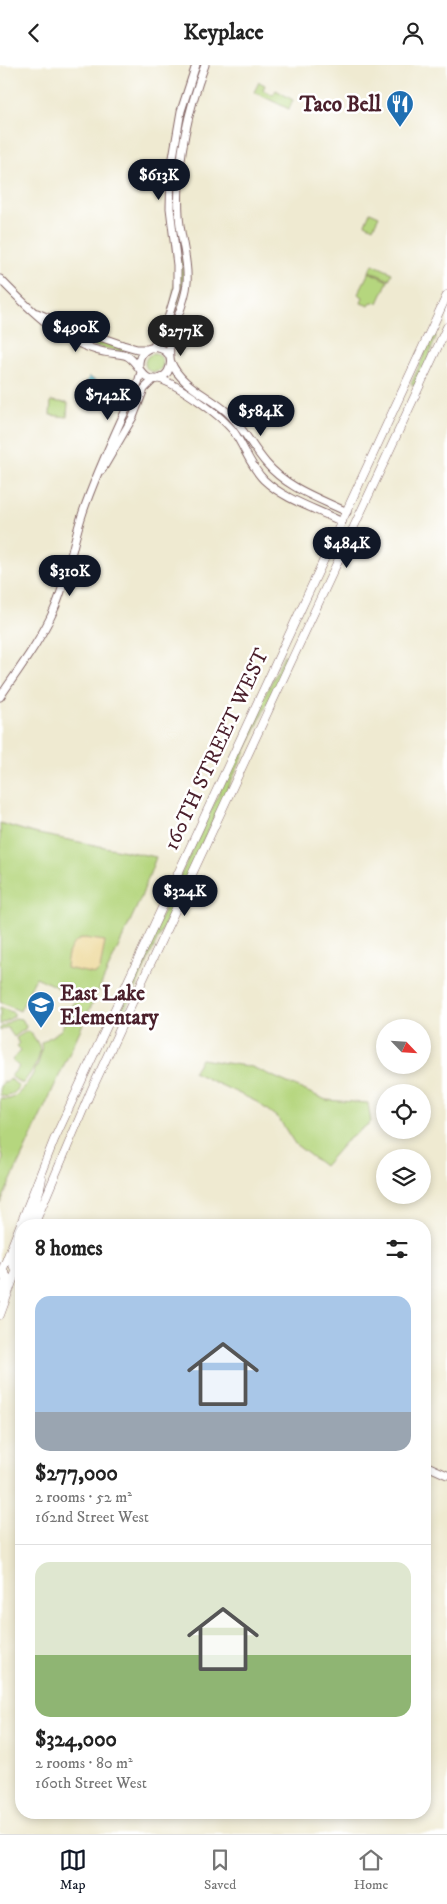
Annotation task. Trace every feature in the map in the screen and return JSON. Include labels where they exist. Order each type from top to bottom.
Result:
[{"type":"main road","name":"160TH STREET WEST","points":[[22,1219],[116,1004],[447,295]]},
{"type":"main road","name":"160TH STREET WEST","points":[[37,1219],[91,1091],[447,327]]},
{"type":"main road","points":[[28,1219],[40,1189],[44,1166]]},
{"type":"main road","name":"160TH STREET WEST","points":[[1,1271],[15,1237]]},
{"type":"main road","points":[[15,1255],[12,1263],[15,1267]]},
{"type":"main road","points":[[0,1297],[7,1277],[1,1271]]},
{"type":"main road","points":[[0,1315],[15,1282]]},
{"type":"street","points":[[0,697],[40,637],[54,610],[61,592],[82,515],[101,464],[138,383],[140,356],[163,335],[176,288],[177,270],[170,208],[171,169],[181,111],[196,65]]},
{"type":"street","points":[[97,476],[133,417],[144,389],[168,372],[170,338],[183,302],[187,284],[179,217],[180,159],[189,116],[205,65]]},
{"type":"street","points":[[0,279],[44,322],[80,344],[98,351],[125,356],[149,379],[157,379],[173,384],[228,426],[238,439],[254,468],[268,483],[282,493],[342,522]]},
{"type":"street","points":[[34,312],[65,325],[130,347],[163,349],[176,372],[186,383],[211,399],[235,419],[263,459],[281,478],[298,489],[347,511]]},
{"type":"street","points":[[431,1468],[447,1475]]},
{"type":"green space","points":[[259,82],[265,85],[263,90],[273,95],[276,90],[293,100],[289,109],[254,92]]},
{"type":"green space","points":[[370,212],[379,216],[373,228],[365,224]]},
{"type":"green space","points":[[179,259],[183,259],[184,269],[182,289],[178,308],[167,336],[166,335]]},
{"type":"green space","points":[[373,264],[392,273],[389,280],[369,271]]},
{"type":"green space","points":[[369,272],[388,281],[378,303],[372,302],[369,306],[361,303],[363,297],[358,294]]},
{"type":"green space","points":[[47,320],[125,349],[125,352],[95,346]]},
{"type":"green space","points":[[433,335],[436,336],[427,362],[415,386],[411,384]]},
{"type":"green space","points":[[154,354],[162,359],[163,363],[158,371],[154,372],[146,367],[145,363],[150,355]]},
{"type":"green space","points":[[51,401],[68,403],[67,417],[50,415]]},
{"type":"green space","points":[[284,655],[289,657],[121,1018],[115,1015]]},
{"type":"green space","name":"East Lake Elementary","points":[[0,823],[33,833],[156,857],[140,900],[0,1204],[0,1176],[3,1158],[0,1145],[0,1098],[12,1098],[23,1089],[37,1065],[40,1057],[41,1043],[61,1030],[77,997],[36,977],[20,1011],[0,1002]]},
{"type":"green space","points":[[0,1007],[14,1013],[14,1016],[0,1025]]},
{"type":"green space","points":[[15,1018],[22,1019],[26,1026],[25,1029],[14,1037],[7,1027],[0,1031],[0,1028]]},
{"type":"green space","points":[[27,1031],[30,1032],[38,1044],[40,1051],[35,1066],[23,1083],[20,1083],[11,1076],[19,1067],[12,1060],[21,1050],[17,1046],[19,1044],[16,1038]]},
{"type":"green space","points":[[201,1059],[252,1067],[326,1100],[368,1103],[371,1122],[345,1142],[324,1166],[295,1144],[279,1119],[257,1102],[193,1072]]},
{"type":"green space","points":[[10,1078],[19,1088],[8,1096],[0,1095],[0,1086]]},
{"type":"sand","points":[[84,938],[105,941],[100,970],[95,974],[66,968],[68,954],[72,946]]},
{"type":"water","points":[[89,377],[96,381],[92,390],[100,394],[97,401],[82,395]]},
{"type":"place","name":"Taco Bell","points":[[400,128]]},
{"type":"place","name":"East Lake Elementary","points":[[41,1029]]}]
